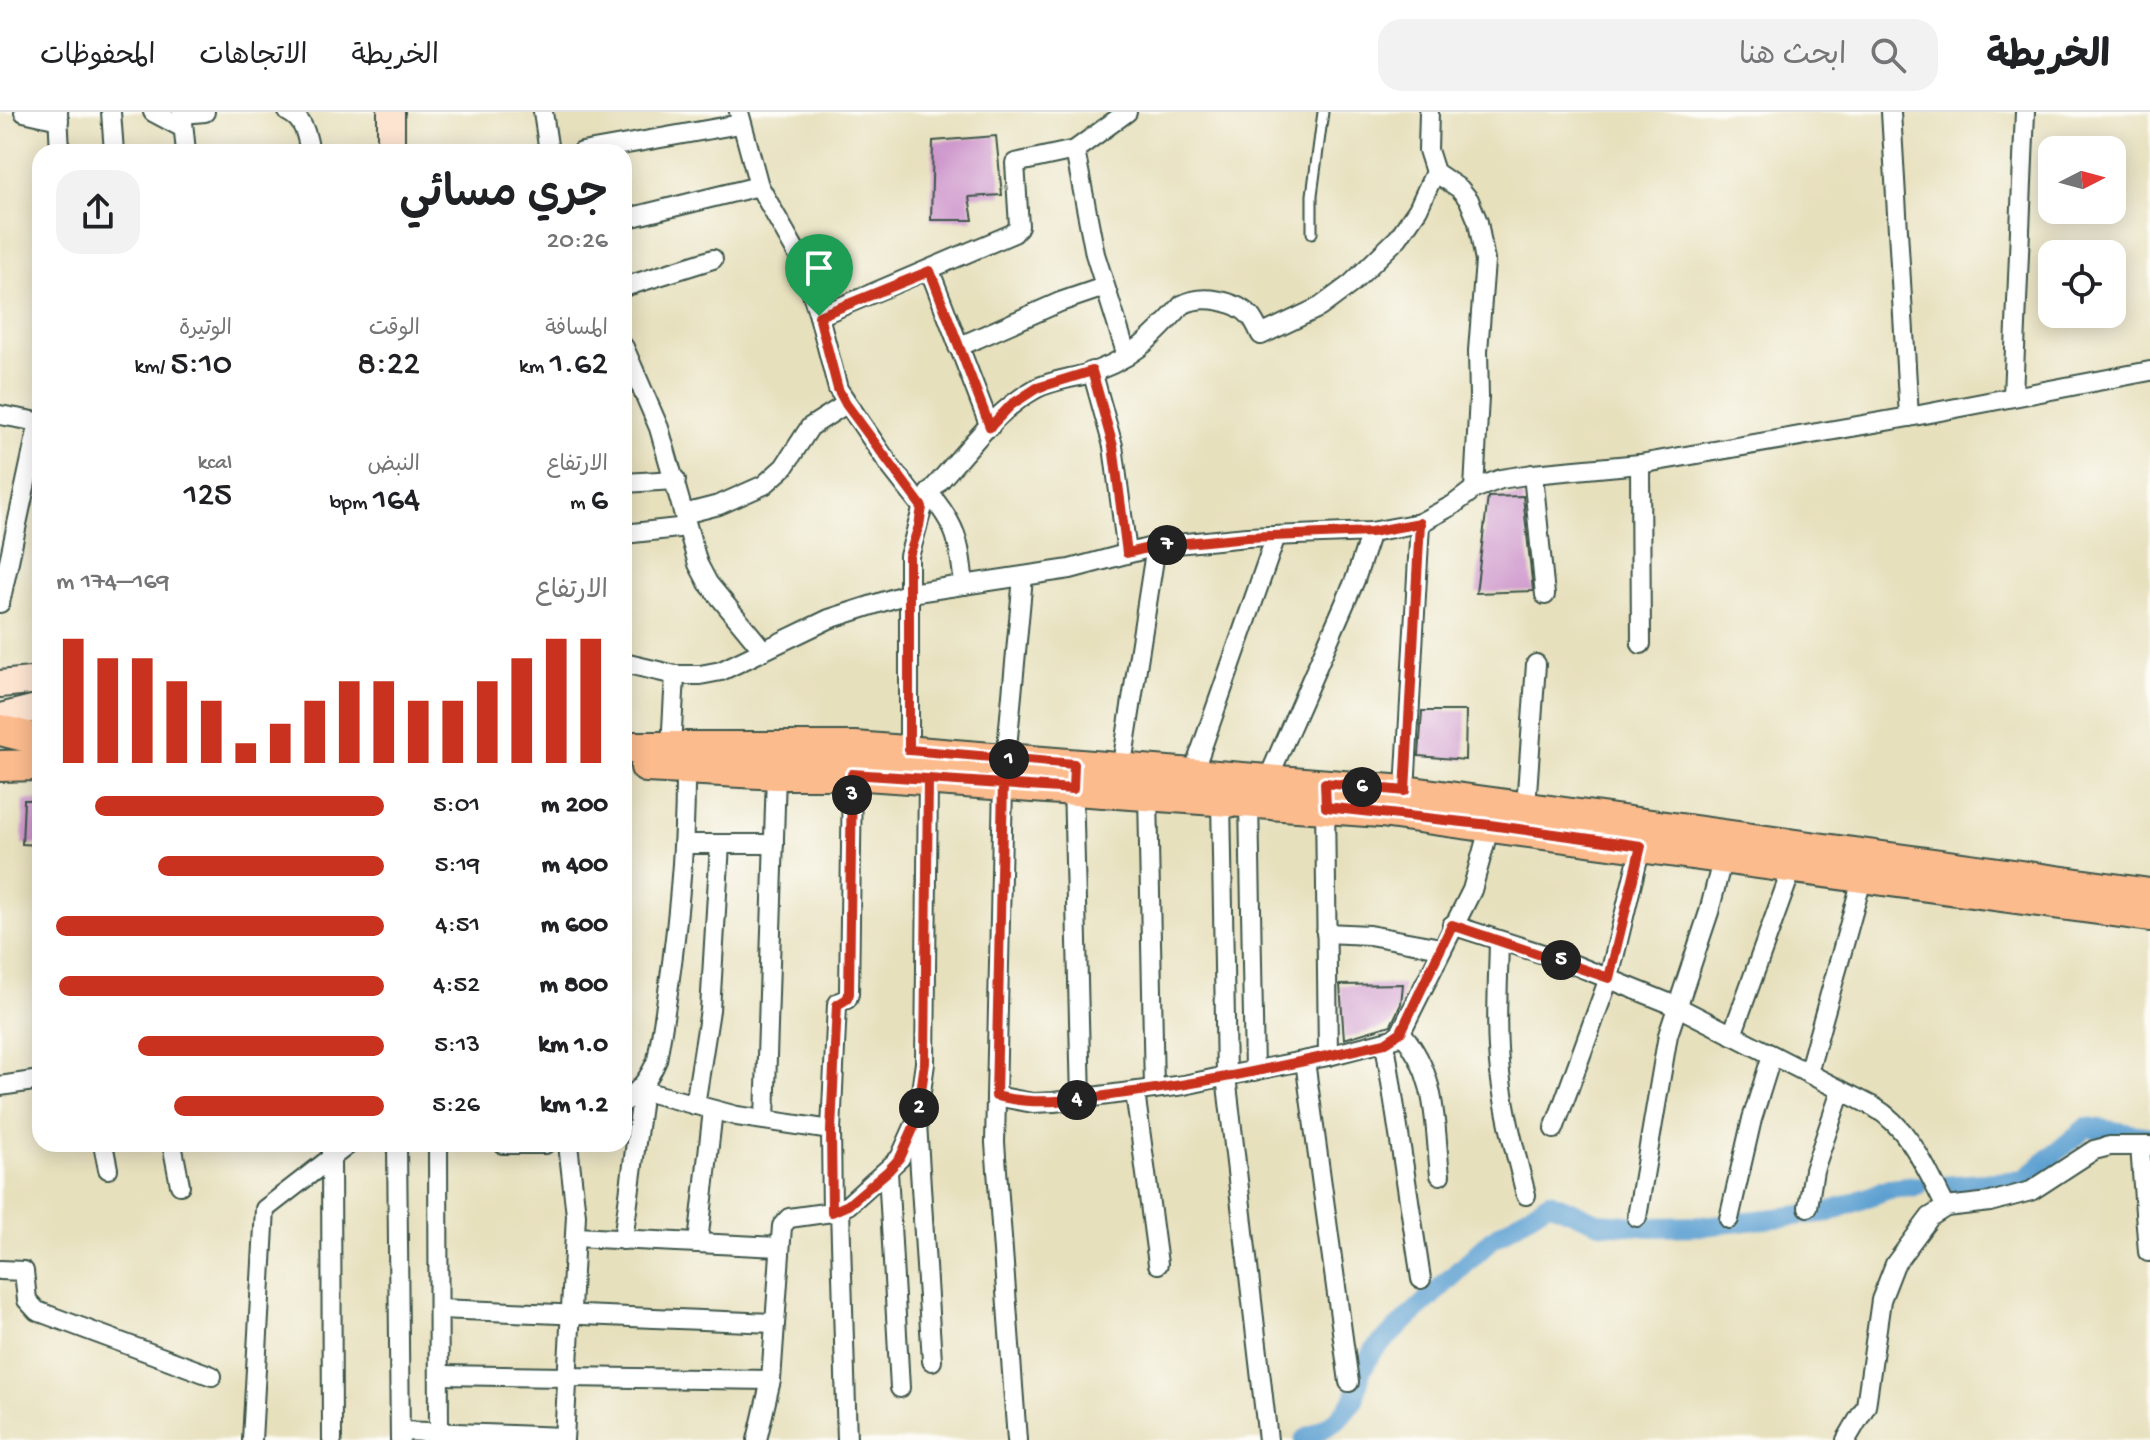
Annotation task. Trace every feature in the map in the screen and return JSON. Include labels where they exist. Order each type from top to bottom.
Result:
[{"type":"main road","points":[[0,730],[32,738]]},
{"type":"main road","points":[[632,766],[678,758],[855,747],[909,750],[1005,772],[1129,785],[1246,794],[1325,795],[1405,791],[2150,894]]},
{"type":"main road","points":[[632,749],[776,774],[852,774],[928,779],[1005,772]]},
{"type":"main road","points":[[0,766],[32,765]]},
{"type":"main road","points":[[1129,785],[1193,773],[1246,794]]},
{"type":"main road","points":[[1325,795],[1490,825],[2150,916]]},
{"type":"street","points":[[24,112],[59,116],[60,144]]},
{"type":"street","points":[[111,112],[113,144]]},
{"type":"street","points":[[153,112],[182,118],[205,112]]},
{"type":"street","points":[[288,112],[295,115],[307,132],[309,144]]},
{"type":"street","points":[[390,144],[391,112]]},
{"type":"street","points":[[543,112],[548,144]]},
{"type":"street","points":[[819,316],[930,271],[1018,230],[1014,168],[1018,161],[1075,150],[1127,112]]},
{"type":"street","points":[[1429,112],[1428,150],[1435,172],[1460,189],[1469,200],[1478,222],[1485,261],[1478,351],[1474,489]]},
{"type":"street","points":[[1891,112],[1909,417]]},
{"type":"street","points":[[2013,396],[2025,112]]},
{"type":"street","points":[[182,118],[185,144]]},
{"type":"street","points":[[619,144],[740,118],[759,186],[802,262],[838,389],[846,404],[925,500],[954,526],[964,585]]},
{"type":"street","points":[[1075,150],[1084,207],[1104,287],[1127,356]]},
{"type":"street","points":[[909,750],[909,556],[925,500],[990,427],[1011,405],[1037,388],[1092,371],[1127,356],[1150,341],[1189,301],[1228,303],[1250,317],[1261,335],[1320,307],[1351,284],[1398,238],[1418,209],[1435,172]]},
{"type":"street","points":[[632,217],[759,186]]},
{"type":"street","points":[[632,284],[713,259]]},
{"type":"street","points":[[930,271],[990,427]]},
{"type":"street","points":[[958,347],[1060,302],[1104,287]]},
{"type":"street","points":[[1092,371],[1113,446],[1127,553]]},
{"type":"street","points":[[632,665],[675,675],[721,671],[829,619],[910,593],[1070,569],[1156,546],[1371,532],[1420,523],[1474,489],[1501,479],[1640,464],[2150,371]]},
{"type":"street","points":[[632,383],[659,428],[698,564],[708,583],[763,650]]},
{"type":"street","points":[[632,532],[686,520],[764,485],[784,467],[810,427],[846,404]]},
{"type":"street","points":[[0,415],[32,418]]},
{"type":"street","points":[[0,603],[32,456]]},
{"type":"street","points":[[1640,464],[1641,644]]},
{"type":"street","points":[[1533,474],[1545,595]]},
{"type":"street","points":[[632,483],[676,480]]},
{"type":"street","points":[[1405,791],[1420,523]]},
{"type":"street","points":[[1268,1440],[1226,1076],[1246,794],[1355,580],[1371,532]]},
{"type":"street","points":[[1193,773],[1276,536]]},
{"type":"street","points":[[1156,546],[1129,785],[1145,1091],[1158,1264]]},
{"type":"street","points":[[1017,1440],[995,1143],[1005,772],[1023,577]]},
{"type":"street","points":[[1526,807],[1536,664]]},
{"type":"street","points":[[632,1096],[651,1075],[657,1060],[667,1005],[685,844],[675,675]]},
{"type":"street","points":[[0,684],[32,681]]},
{"type":"street","points":[[0,717],[32,709]]},
{"type":"street","points":[[765,1120],[776,774]]},
{"type":"street","points":[[847,1440],[831,1130],[837,1005],[849,994],[852,774]]},
{"type":"street","points":[[1073,777],[1081,1099]]},
{"type":"street","points":[[928,779],[925,1063],[917,1120],[932,1361]]},
{"type":"street","points":[[1246,794],[1254,1071]]},
{"type":"street","points":[[1325,795],[1328,1056]]},
{"type":"street","points":[[1421,1279],[1393,1038],[1472,890],[1490,825]]},
{"type":"street","points":[[685,844],[774,844]]},
{"type":"street","points":[[698,1243],[720,844]]},
{"type":"street","points":[[1554,1129],[1609,978],[1641,846]]},
{"type":"street","points":[[1637,1217],[1668,1035],[1709,912],[1723,857]]},
{"type":"street","points":[[1732,1035],[1793,866]]},
{"type":"street","points":[[1808,1073],[1863,876]]},
{"type":"street","points":[[1452,925],[1609,978],[1676,1006],[1887,1115],[1901,1129],[1946,1207]]},
{"type":"street","points":[[1326,933],[1369,935],[1441,948]]},
{"type":"street","points":[[1499,942],[1497,1031],[1500,1072],[1526,1195]]},
{"type":"street","points":[[996,1096],[1033,1103],[1145,1091],[1305,1061],[1393,1038],[1414,1048],[1429,1080],[1440,1175]]},
{"type":"street","points":[[1729,1219],[1752,1119],[1772,1055]]},
{"type":"street","points":[[1305,1061],[1349,1382]]},
{"type":"street","points":[[0,1086],[32,1081]]},
{"type":"street","points":[[640,1090],[765,1120],[831,1130]]},
{"type":"street","points":[[623,1240],[641,1105],[640,1090]]},
{"type":"street","points":[[1808,1207],[1814,1170],[1841,1091]]},
{"type":"street","points":[[757,1440],[771,1380],[782,1226],[789,1218],[836,1211],[888,1171],[900,1158],[917,1120]]},
{"type":"street","points":[[1846,1440],[1866,1406],[1881,1300],[1895,1264],[1930,1217],[1946,1207],[2016,1197],[2041,1185],[2094,1150],[2110,1146],[2145,1146],[2148,1252]]},
{"type":"street","points":[[105,1152],[108,1169]]},
{"type":"street","points":[[174,1152],[180,1185]]},
{"type":"street","points":[[252,1440],[265,1209],[330,1152]]},
{"type":"street","points":[[331,1152],[332,1440]]},
{"type":"street","points":[[397,1152],[400,1436],[564,1439],[575,1237],[574,1180],[569,1152]]},
{"type":"street","points":[[438,1152],[439,1436]]},
{"type":"street","points":[[888,1171],[900,1388]]},
{"type":"street","points":[[575,1237],[780,1247]]},
{"type":"street","points":[[0,1270],[24,1271],[27,1300],[37,1311],[212,1376]]},
{"type":"street","points":[[439,1309],[775,1323]]},
{"type":"street","points":[[439,1375],[771,1380]]},
{"type":"lane","points":[[1312,233],[1312,195],[1323,112]]},
{"type":"building","points":[[996,136],[1002,195],[969,197],[973,220],[931,220],[933,141]]},
{"type":"building","points":[[1523,496],[1533,591],[1476,593],[1488,497]]},
{"type":"building","points":[[1422,711],[1466,711],[1465,760],[1419,756]]},
{"type":"building","points":[[24,800],[32,800],[32,845],[22,844]]},
{"type":"building","points":[[1403,984],[1401,1004],[1391,1025],[1344,1039],[1340,985]]},
{"type":"waterway","points":[[1942,1186],[2023,1180],[2087,1127],[2150,1137]]},
{"type":"waterway","points":[[1304,1440],[1336,1421],[1354,1400],[1361,1371],[1374,1350],[1491,1240],[1549,1202],[1600,1223],[1652,1227],[1703,1226],[1829,1212],[1889,1189],[1917,1186]]},
{"type":"route","points":[[819,316],[838,389],[846,404],[922,507],[909,556],[909,750],[1074,764],[1073,789],[1003,784],[928,779],[925,1063],[917,1120],[900,1158],[888,1171],[848,1205],[832,1212],[831,1130],[837,1005],[849,994],[852,774],[1003,784],[996,1096],[1033,1103],[1135,1092],[1184,1085],[1385,1043],[1401,1032],[1452,925],[1609,978],[1641,846],[1326,807],[1325,783],[1405,791],[1420,523],[1371,532],[1247,537],[1156,546],[1127,553],[1113,446],[1092,371],[1037,388],[1011,405],[990,427],[930,271],[819,316]]}]
